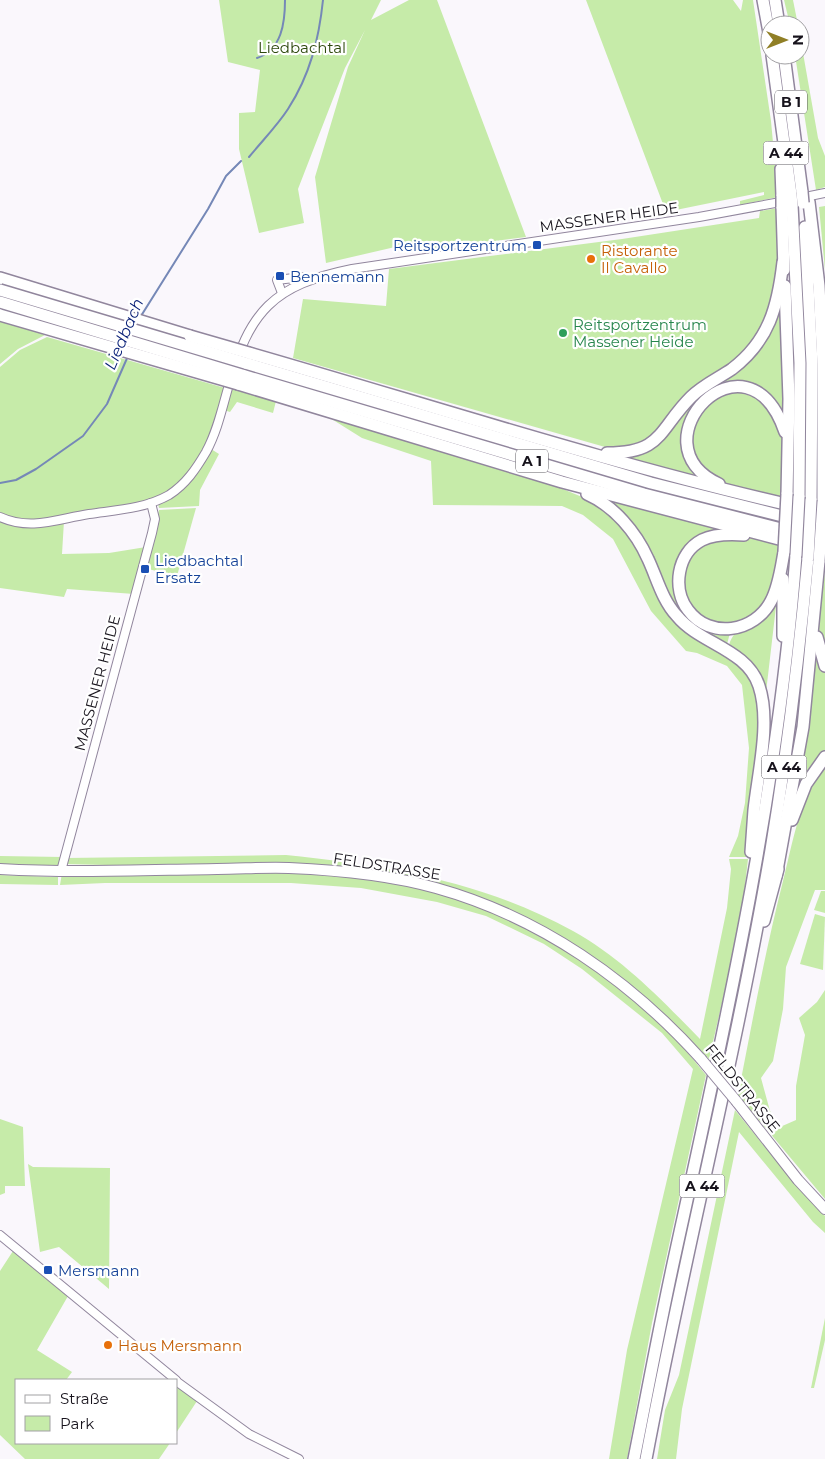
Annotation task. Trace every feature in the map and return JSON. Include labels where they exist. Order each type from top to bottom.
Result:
[{"type":"highway","points":[[763,0],[766,15]]},
{"type":"highway","points":[[775,0],[777,15]]},
{"type":"highway","name":"B 1","points":[[773,65],[780,112]]},
{"type":"highway","name":"B 1","points":[[785,65],[797,148]]},
{"type":"highway","name":"A 44","points":[[646,1459],[747,974],[770,852],[788,737],[808,558],[805,498],[812,363],[796,199],[780,112]]},
{"type":"highway","name":"A 44","points":[[796,199],[797,148]]},
{"type":"highway","points":[[572,447],[604,453],[626,453],[650,445],[661,435],[691,396],[743,360],[758,345],[774,313],[796,199]]},
{"type":"highway","points":[[796,199],[819,286],[825,326]]},
{"type":"highway","points":[[784,262],[789,399],[784,552],[784,681]]},
{"type":"highway","points":[[0,278],[244,369],[562,482],[591,495],[616,513],[636,537],[675,615],[689,630],[734,654],[750,669],[759,686],[763,712],[762,754],[754,810],[746,921]]},
{"type":"highway","points":[[819,286],[823,364],[824,507]]},
{"type":"highway","name":"A 1","points":[[0,290],[244,369],[653,496],[723,516],[825,540]]},
{"type":"highway","name":"A 1","points":[[0,302],[651,483],[825,526]]},
{"type":"highway","points":[[0,315],[244,369],[572,447],[741,494],[824,507]]},
{"type":"highway","points":[[741,494],[712,480],[695,464],[688,449],[687,431],[692,414],[701,403],[713,394],[727,388],[739,388],[752,390],[762,395],[779,414],[786,433],[788,460]]},
{"type":"highway","points":[[562,482],[825,550]]},
{"type":"highway","points":[[825,490],[824,507],[808,558],[816,610],[818,647],[825,666]]},
{"type":"highway","points":[[775,538],[725,535],[703,540],[695,545],[688,552],[680,570],[679,592],[688,610],[708,625],[727,629],[738,628],[756,620],[771,601],[784,552]]},
{"type":"highway","name":"A 44","points":[[634,1459],[746,921],[784,681],[808,558]]},
{"type":"highway","points":[[776,876],[803,727],[816,610]]},
{"type":"highway","points":[[747,974],[796,809],[806,784],[825,757]]},
{"type":"main road","name":"FELDSTRASSE","points":[[0,869],[61,871],[289,868],[363,874],[436,888],[507,914],[550,935],[591,960],[664,1020],[737,1102],[798,1180],[825,1209]]},
{"type":"street","name":"MASSENER HEIDE","points":[[0,517],[19,524],[40,524],[152,503],[178,488],[198,466],[214,434],[234,365],[245,338],[265,308],[282,293],[308,280],[352,269],[700,217],[825,193]]},
{"type":"street","name":"MASSENER HEIDE","points":[[282,293],[278,280],[302,277],[308,280]]},
{"type":"street","name":"MASSENER HEIDE","points":[[61,871],[152,533],[154,519],[152,503]]},
{"type":"street","points":[[0,1235],[175,1379]]},
{"type":"street","points":[[178,1381],[249,1434],[300,1459]]},
{"type":"green space","name":"Liedbachtal","points":[[219,0],[381,0],[371,20],[409,0],[437,0],[526,237],[411,252],[408,244],[326,263],[315,177],[348,67],[365,30],[345,68],[298,189],[304,223],[259,233],[239,149],[239,113],[255,112],[260,70],[228,62]]},
{"type":"green space","points":[[586,0],[733,0],[741,11],[743,0],[753,0],[760,47],[760,65],[763,65],[771,121],[778,197],[740,205],[740,201],[764,195],[764,192],[666,212]]},
{"type":"green space","points":[[784,0],[793,0],[796,15],[788,15]]},
{"type":"green space","points":[[797,65],[805,65],[818,138],[825,156],[825,187],[816,190]]},
{"type":"green space","points":[[825,206],[825,270],[819,207]]},
{"type":"green space","name":"Reitsportzentrum Massener Heide","points":[[778,208],[779,248],[777,285],[765,325],[749,348],[645,443],[612,449],[293,358],[303,299],[386,306],[389,269],[622,239],[759,218],[760,211]]},
{"type":"green space","points":[[780,305],[783,305],[784,415],[772,401],[752,388],[699,401],[687,450],[712,482],[621,456],[627,456],[731,372]]},
{"type":"green space","points":[[0,320],[45,335],[18,349],[0,364]]},
{"type":"green space","points":[[47,337],[225,388],[206,447],[189,474],[170,491],[150,501],[33,523],[0,515],[0,367],[20,350]]},
{"type":"green space","points":[[231,389],[276,401],[273,413],[237,402],[230,412],[224,410]]},
{"type":"green space","points":[[739,392],[763,400],[782,434],[784,455],[781,497],[738,488],[721,482],[701,467],[694,454],[692,440],[694,426],[700,414],[710,403],[723,396]]},
{"type":"green space","points":[[330,418],[558,487],[599,504],[634,539],[673,616],[733,656],[748,671],[761,712],[748,857],[729,857],[738,836],[745,803],[749,748],[742,685],[727,666],[697,653],[686,651],[651,611],[613,539],[583,515],[562,506],[433,505],[431,461],[362,438]]},
{"type":"green space","points":[[211,449],[219,454],[200,490],[199,506],[159,508],[158,503],[173,495]]},
{"type":"green space","points":[[598,495],[724,529],[686,548],[680,602],[730,633],[726,648],[677,613],[650,555]]},
{"type":"green space","points":[[196,508],[177,576],[144,568],[159,510]]},
{"type":"green space","points":[[0,520],[24,526],[39,526],[64,521],[62,554],[109,553],[146,547],[134,594],[67,589],[64,597],[0,588]]},
{"type":"green space","points":[[737,536],[779,543],[777,573],[770,598],[747,622],[718,625],[696,614],[682,591],[685,562],[703,542]]},
{"type":"green space","points":[[825,571],[825,655],[821,646],[819,625]]},
{"type":"green space","points":[[777,598],[765,701],[729,646],[731,640],[742,626]]},
{"type":"green space","points":[[816,657],[825,672],[825,753],[797,800]]},
{"type":"green space","points":[[825,767],[825,890],[815,890],[786,967],[783,1009],[773,1061],[761,1078],[770,1111],[780,1127],[796,1120],[796,1086],[805,1035],[799,1018],[817,1002],[825,990],[825,1199],[738,1095],[776,908],[794,836],[809,793]]},
{"type":"green space","points":[[286,855],[361,864],[434,878],[504,900],[539,914],[591,942],[625,967],[641,980],[700,1039],[727,908],[731,869],[729,859],[748,859],[741,921],[709,1059],[676,1025],[595,958],[508,909],[363,871],[64,864],[66,858]]},
{"type":"green space","points":[[0,856],[63,857],[61,866],[0,864]]},
{"type":"green space","points":[[62,873],[288,873],[362,878],[438,892],[504,917],[548,938],[590,963],[669,1030],[706,1075],[652,1323],[627,1459],[609,1459],[627,1350],[693,1069],[662,1033],[582,969],[544,944],[486,916],[437,902],[361,888],[291,883],[105,883],[60,885]]},
{"type":"green space","points":[[0,875],[58,877],[58,885],[0,884]]},
{"type":"green space","points":[[821,891],[825,891],[825,913],[814,910]]},
{"type":"green space","points":[[815,914],[825,917],[823,970],[800,964]]},
{"type":"green space","points":[[735,1110],[800,1190],[825,1216],[825,1233],[813,1222],[739,1132],[682,1409],[676,1459],[657,1459],[665,1410],[679,1375]]},
{"type":"green space","points":[[0,1119],[23,1127],[25,1186],[5,1186],[5,1193],[0,1195]]},
{"type":"green space","points":[[28,1164],[33,1167],[110,1168],[109,1289],[59,1247],[40,1252]]},
{"type":"green space","points":[[13,1251],[68,1296],[37,1350],[72,1372],[67,1379],[15,1379],[15,1444],[169,1444],[159,1459],[25,1459],[0,1435],[0,1271]]},
{"type":"green space","points":[[825,1318],[825,1340],[814,1388],[811,1388]]},
{"type":"green space","points":[[178,1387],[197,1401],[178,1430]]},
{"type":"waterway","points":[[257,58],[272,49],[277,42],[283,26],[285,0]]},
{"type":"waterway","name":"Liedbach","points":[[249,157],[284,115],[296,96],[308,70],[316,43],[323,0]]},
{"type":"waterway","name":"Liedbach","points":[[141,316],[208,209],[226,176],[241,161]]},
{"type":"waterway","name":"Liedbach","points":[[0,483],[16,480],[36,469],[83,436],[107,404],[128,356]]},
{"type":"place","name":"Reitsportzentrum","points":[[537,245]]},
{"type":"place","name":"Ristorante Il Cavallo","points":[[591,259]]},
{"type":"place","name":"Bennemann","points":[[280,276]]},
{"type":"place","name":"Reitsportzentrum Massener Heide","points":[[563,333]]},
{"type":"place","name":"Liedbachtal Ersatz","points":[[145,569]]},
{"type":"place","name":"Mersmann","points":[[48,1270]]},
{"type":"place","name":"Haus Mersmann","points":[[108,1345]]}]
